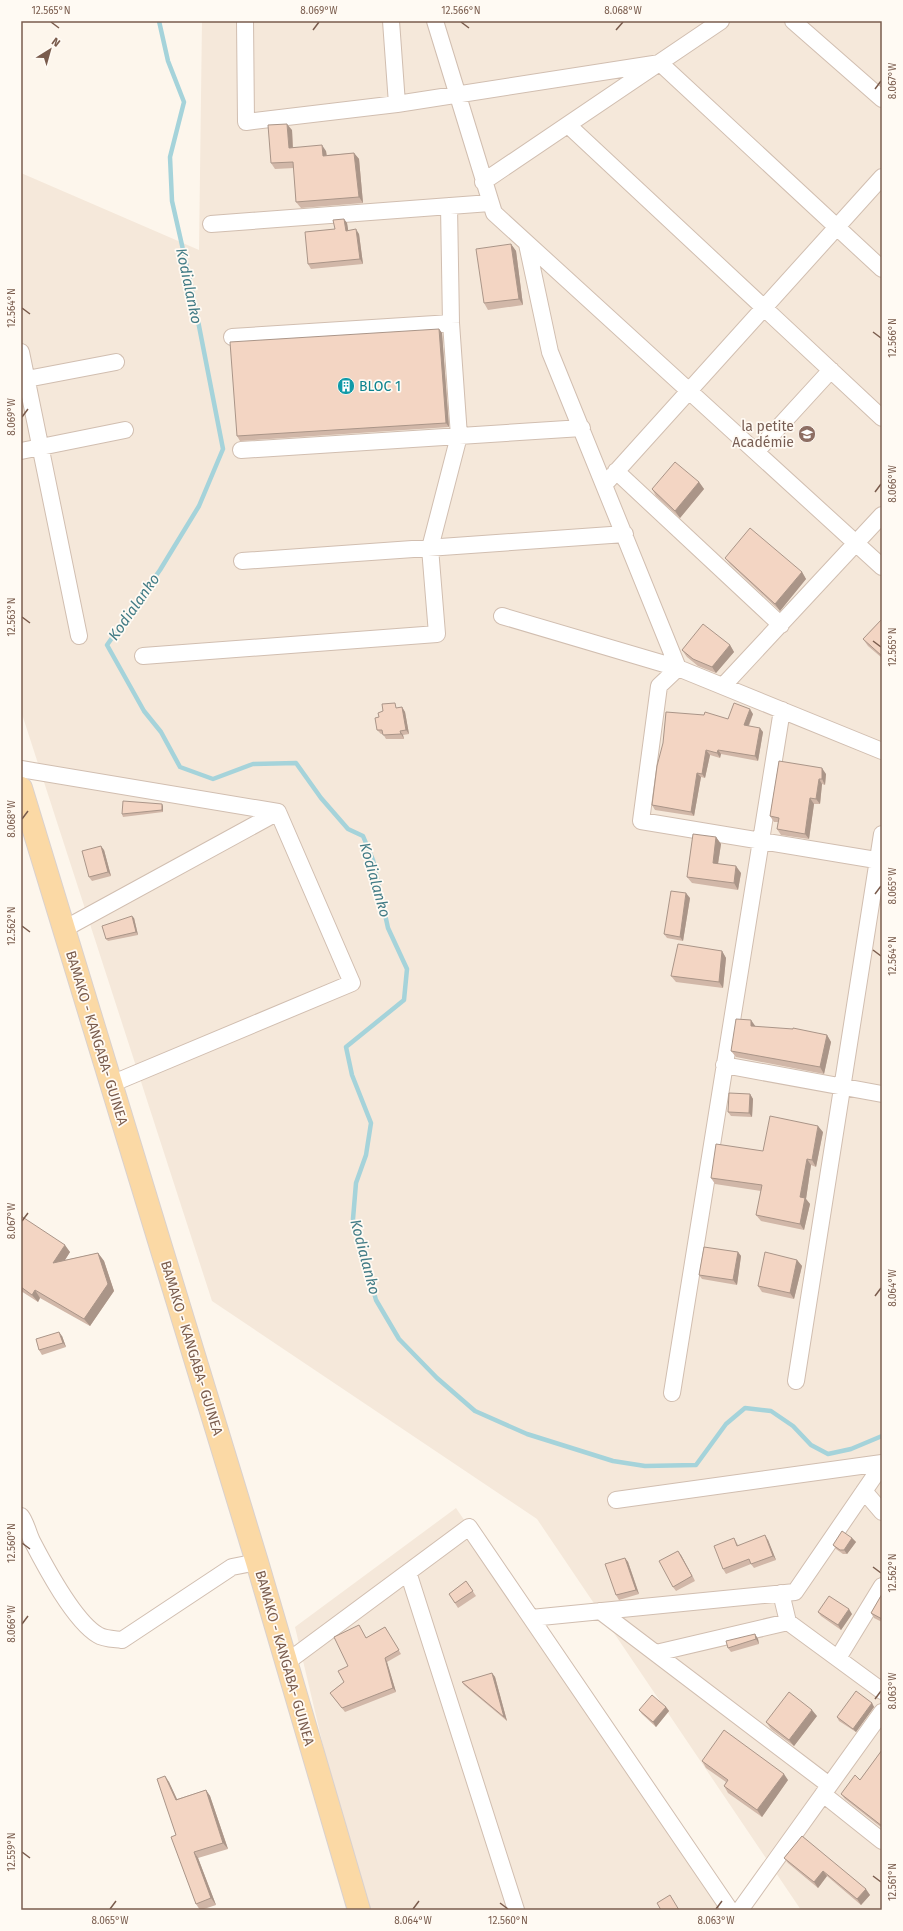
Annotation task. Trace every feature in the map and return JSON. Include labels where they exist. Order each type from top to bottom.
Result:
[{"type":"main road","name":"BAMAKO - KANGABA- GUINEA","points":[[21,788],[257,1562],[359,1910]]},
{"type":"street","points":[[245,21],[246,122],[397,104],[660,63]]},
{"type":"street","points":[[391,21],[397,104]]},
{"type":"street","points":[[435,21],[483,182],[494,213],[882,567]]},
{"type":"street","points":[[483,182],[721,21]]},
{"type":"street","points":[[793,21],[882,98]]},
{"type":"street","points":[[660,63],[882,269]]},
{"type":"street","points":[[568,125],[882,418]]},
{"type":"street","points":[[605,484],[882,177]]},
{"type":"street","points":[[211,224],[490,203]]},
{"type":"street","points":[[143,656],[437,634],[430,548],[459,436],[451,323],[449,206]]},
{"type":"street","points":[[527,244],[550,352],[605,484],[678,668]]},
{"type":"street","points":[[232,337],[451,323]]},
{"type":"street","points":[[21,352],[79,636]]},
{"type":"street","points":[[27,379],[116,362]]},
{"type":"street","points":[[756,452],[831,370]]},
{"type":"street","points":[[241,450],[582,428]]},
{"type":"street","points":[[21,450],[125,430]]},
{"type":"street","points":[[616,471],[781,624]]},
{"type":"street","points":[[723,686],[882,515]]},
{"type":"street","points":[[242,561],[625,534]]},
{"type":"street","points":[[502,616],[678,668],[882,751]]},
{"type":"street","points":[[678,668],[659,686],[641,821],[880,861]]},
{"type":"street","points":[[672,1393],[782,710]]},
{"type":"street","points":[[21,769],[278,812]]},
{"type":"street","points":[[64,929],[278,812]]},
{"type":"street","points":[[111,1084],[352,983],[278,812]]},
{"type":"street","points":[[796,1381],[842,1086],[880,861],[882,834]]},
{"type":"street","points":[[724,1065],[882,1094]]},
{"type":"street","points":[[530,1618],[795,1592],[882,1464]]},
{"type":"street","points":[[616,1500],[882,1464]]},
{"type":"street","points":[[864,1491],[882,1512]]},
{"type":"street","points":[[21,1516],[24,1520],[26,1530],[37,1551],[68,1604],[98,1636],[122,1640],[232,1567],[257,1562]]},
{"type":"street","points":[[287,1662],[469,1527],[730,1910]]},
{"type":"street","points":[[408,1572],[516,1910]]},
{"type":"street","points":[[838,1658],[882,1586]]},
{"type":"street","points":[[781,1593],[788,1622],[882,1691]]},
{"type":"street","points":[[600,1611],[656,1653],[826,1790],[882,1841]]},
{"type":"street","points":[[656,1653],[788,1622]]},
{"type":"street","points":[[740,1910],[882,1712]]},
{"type":"shaded area","points":[[202,21],[882,21],[882,1910],[801,1910],[537,1519],[212,1301],[21,711],[21,173],[199,250]]},
{"type":"shaded area","points":[[456,1508],[728,1910],[362,1910],[295,1627]]},
{"type":"building","points":[[287,124],[289,148],[322,145],[323,156],[354,153],[359,197],[296,202],[293,162],[271,163],[268,125]]},
{"type":"building","points":[[344,219],[346,231],[356,229],[360,259],[308,264],[305,232],[335,229],[333,220]]},
{"type":"building","points":[[511,244],[519,299],[484,303],[476,249]]},
{"type":"building","name":"BLOC 1","points":[[439,329],[446,423],[237,436],[230,342]]},
{"type":"building","points":[[675,462],[699,482],[675,511],[652,489]]},
{"type":"building","points":[[750,528],[802,572],[775,604],[725,558]]},
{"type":"building","points":[[882,619],[882,656],[863,639]]},
{"type":"building","points":[[703,624],[730,645],[712,667],[693,659],[682,650]]},
{"type":"building","points":[[395,703],[396,708],[402,707],[406,730],[400,731],[401,734],[383,735],[382,730],[377,730],[375,718],[379,717],[378,713],[383,711],[382,704]]},
{"type":"building","points":[[734,703],[750,709],[744,725],[760,728],[755,756],[718,750],[717,753],[706,750],[702,774],[697,773],[691,812],[652,805],[657,766],[663,743],[666,712],[704,715],[705,712],[728,719]]},
{"type":"building","points":[[779,761],[822,768],[822,779],[819,779],[816,799],[810,798],[805,834],[777,829],[779,818],[770,816]]},
{"type":"building","points":[[123,801],[162,804],[162,810],[122,814]]},
{"type":"building","points":[[693,834],[716,837],[713,863],[736,866],[734,883],[687,877]]},
{"type":"building","points":[[101,846],[108,872],[89,877],[82,851]]},
{"type":"building","points":[[671,891],[686,893],[680,937],[664,934]]},
{"type":"building","points":[[132,916],[136,932],[106,939],[102,926]]},
{"type":"building","points":[[678,944],[722,951],[719,982],[671,976]]},
{"type":"building","points":[[736,1019],[751,1020],[751,1026],[793,1028],[827,1035],[820,1067],[731,1051]]},
{"type":"building","points":[[729,1093],[750,1094],[749,1113],[728,1112]]},
{"type":"building","points":[[770,1116],[818,1126],[812,1160],[807,1159],[800,1197],[805,1198],[800,1224],[756,1215],[762,1185],[711,1178],[716,1144],[763,1151]]},
{"type":"building","points":[[21,1216],[65,1245],[53,1263],[98,1253],[108,1284],[84,1319],[35,1290],[32,1295],[21,1287]]},
{"type":"building","points":[[704,1247],[738,1252],[733,1280],[699,1275]]},
{"type":"building","points":[[765,1252],[797,1260],[790,1293],[758,1286]]},
{"type":"building","points":[[59,1332],[63,1343],[39,1350],[36,1339]]},
{"type":"building","points":[[842,1531],[852,1538],[844,1550],[840,1550],[833,1545]]},
{"type":"building","points":[[765,1535],[773,1556],[751,1564],[749,1559],[723,1569],[714,1546],[734,1538],[737,1546]]},
{"type":"building","points":[[678,1551],[692,1576],[673,1587],[659,1561]]},
{"type":"building","points":[[625,1558],[636,1590],[616,1595],[605,1564]]},
{"type":"building","points":[[466,1581],[473,1591],[455,1603],[449,1594]]},
{"type":"building","points":[[882,1594],[882,1619],[871,1613]]},
{"type":"building","points":[[829,1596],[849,1609],[838,1625],[818,1612]]},
{"type":"building","points":[[359,1625],[366,1638],[385,1627],[399,1650],[385,1658],[393,1688],[342,1708],[330,1693],[344,1682],[338,1671],[348,1666],[334,1637]]},
{"type":"building","points":[[755,1634],[756,1639],[728,1648],[726,1641]]},
{"type":"building","points":[[492,1673],[504,1717],[462,1682]]},
{"type":"building","points":[[856,1691],[872,1703],[853,1729],[837,1717]]},
{"type":"building","points":[[789,1692],[812,1710],[789,1740],[766,1722]]},
{"type":"building","points":[[652,1695],[666,1707],[653,1722],[639,1710]]},
{"type":"building","points":[[724,1730],[784,1774],[757,1810],[724,1786],[728,1780],[702,1761]]},
{"type":"building","points":[[882,1750],[882,1826],[841,1794],[855,1775],[860,1780]]},
{"type":"building","points":[[165,1776],[176,1800],[206,1790],[223,1843],[194,1852],[211,1898],[196,1904],[171,1837],[176,1835],[157,1779]]},
{"type":"building","points":[[802,1836],[866,1889],[857,1899],[823,1871],[814,1882],[784,1858]]},
{"type":"building","points":[[670,1895],[679,1910],[661,1910],[657,1903]]},
{"type":"waterway","name":"Kodialanko","points":[[159,21],[168,61],[184,102],[170,157],[172,201],[191,285],[223,449],[199,506],[160,570],[107,645],[144,711],[161,732],[180,767],[213,779],[253,764],[296,763],[321,798],[348,829],[363,836],[373,860],[388,928],[407,969],[404,1000],[346,1047],[352,1075],[371,1123],[366,1155],[356,1183],[353,1219],[376,1300],[399,1339],[437,1378],[475,1411],[527,1434],[613,1461],[645,1466],[696,1465],[726,1424],[745,1408],[771,1411],[793,1426],[811,1445],[828,1454],[851,1449],[882,1436]]},
{"type":"place","name":"BLOC 1","points":[[346,386]]},
{"type":"place","name":"la petite Académie","points":[[807,434]]}]
